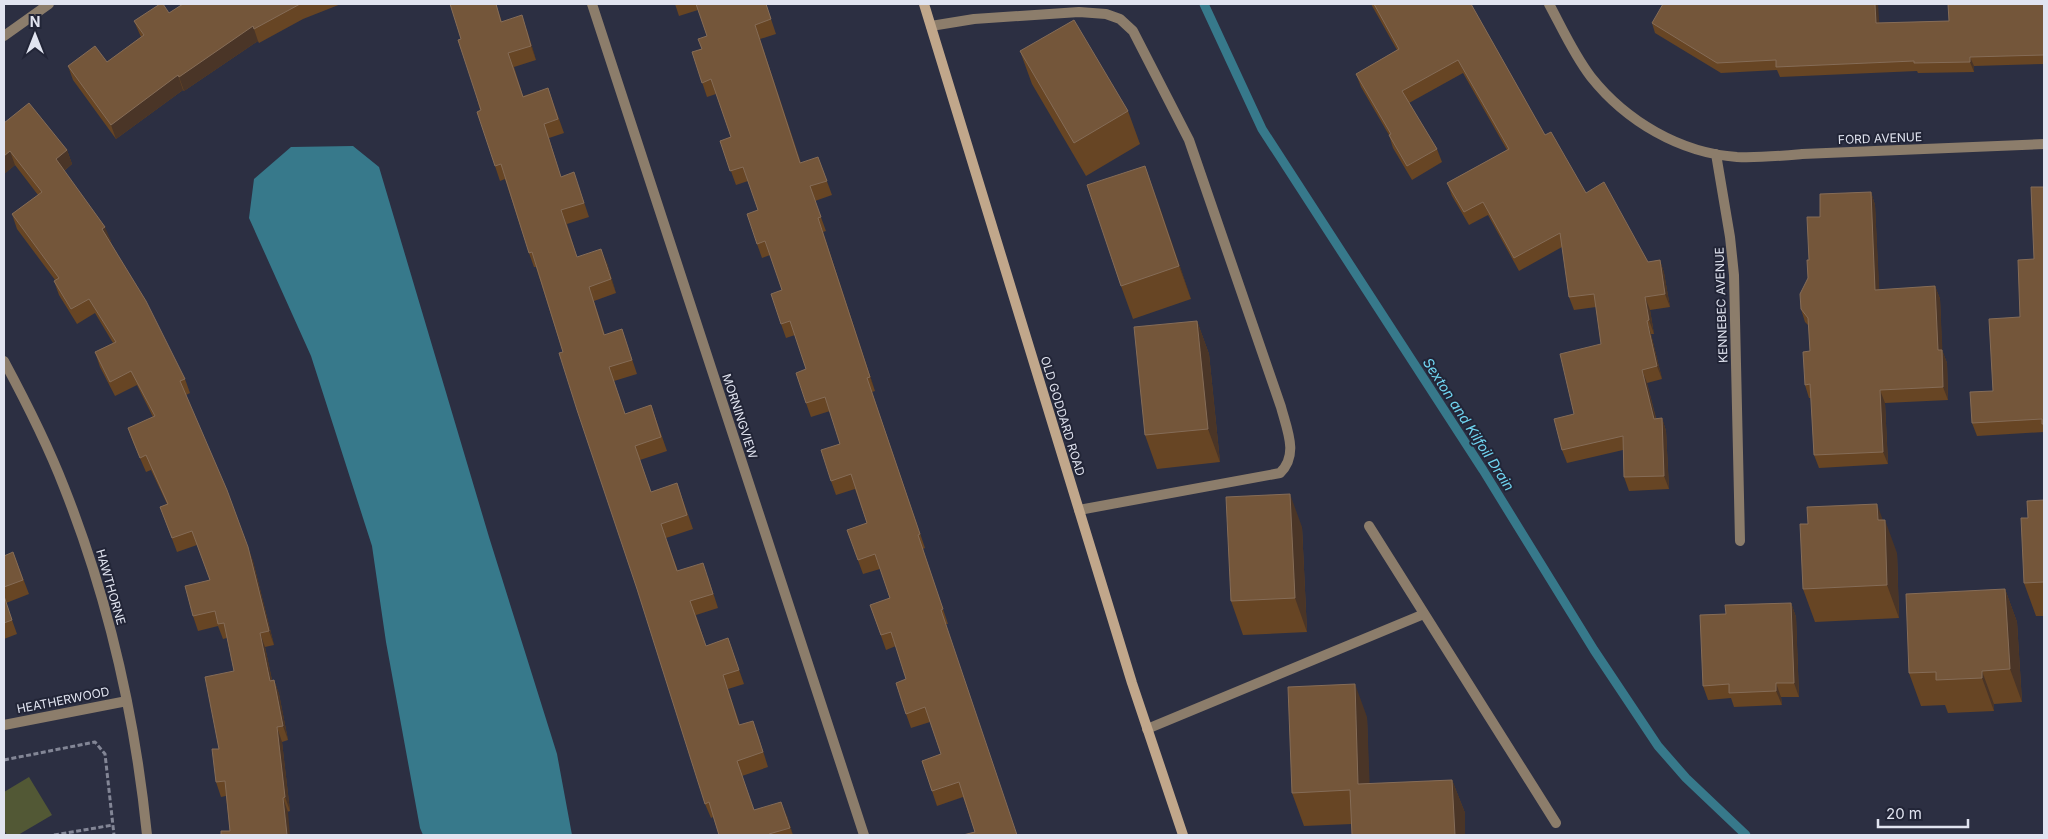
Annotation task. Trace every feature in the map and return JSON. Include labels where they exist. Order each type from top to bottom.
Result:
[{"type":"street","points":[[4,36],[49,4]]},
{"type":"street","name":"MORNINGVIEW","points":[[592,4],[864,835]]},
{"type":"street","name":"OLD GODDARD ROAD","points":[[924,4],[1079,510],[1182,835]]},
{"type":"street","points":[[1549,4],[1576,54],[1591,76],[1615,103],[1643,125],[1675,142],[1716,154]]},
{"type":"street","points":[[931,26],[974,20],[1079,12],[1106,14],[1120,19],[1133,30],[1189,140],[1282,407],[1292,450],[1288,465],[1280,472],[1079,510]]},
{"type":"street","name":"FORD AVENUE","points":[[1716,154],[1763,158],[1802,154],[2044,144]]},
{"type":"street","name":"KENNEBEC AVENUE","points":[[1716,154],[1730,237],[1734,275],[1740,541]]},
{"type":"street","name":"HAWTHORNE","points":[[4,361],[64,486],[85,543],[109,621],[127,701],[143,789],[148,835]]},
{"type":"street","points":[[1369,526],[1556,823]]},
{"type":"street","points":[[1147,729],[1424,614]]},
{"type":"street","name":"HEATHERWOOD","points":[[4,725],[127,701]]},
{"type":"path","points":[[4,760],[95,742],[105,754],[114,835]]},
{"type":"path","points":[[54,835],[113,825]]},
{"type":"green space","points":[[29,777],[52,815],[18,835],[7,835],[4,830],[4,792]]},
{"type":"water","points":[[353,146],[379,167],[489,537],[557,754],[572,835],[423,835],[420,828],[386,642],[372,546],[311,356],[249,218],[254,179],[291,147]]},
{"type":"building","points":[[160,4],[163,4],[169,13],[183,4],[300,4],[254,29],[253,26],[179,77],[178,75],[111,125],[68,66],[95,46],[107,62],[144,35],[134,21]]},
{"type":"building","points":[[450,4],[496,4],[501,22],[522,15],[531,46],[508,53],[523,97],[548,88],[558,119],[544,124],[561,177],[574,172],[584,203],[561,210],[577,257],[601,249],[611,279],[589,287],[604,335],[622,329],[632,360],[609,367],[625,414],[651,405],[661,437],[635,446],[651,492],[677,483],[687,515],[661,524],[677,571],[703,563],[713,594],[690,601],[706,646],[728,638],[739,670],[723,675],[739,725],[753,721],[763,752],[737,761],[754,810],[781,802],[790,828],[770,835],[719,835],[709,802],[705,804],[637,589],[559,353],[563,352],[532,252],[529,253],[501,164],[495,166],[477,112],[481,110],[458,40],[461,39]]},
{"type":"building","points":[[696,4],[766,4],[771,19],[755,25],[800,163],[818,157],[827,181],[810,186],[821,217],[818,218],[870,377],[867,378],[920,534],[918,535],[943,609],[941,610],[1017,835],[963,835],[975,832],[959,782],[932,791],[922,761],[941,754],[925,707],[906,714],[896,683],[906,679],[891,632],[881,635],[870,605],[890,598],[875,554],[858,560],[847,530],[867,523],[851,474],[831,481],[821,450],[840,444],[825,397],[806,403],[796,373],[806,369],[790,321],[781,324],[771,294],[782,290],[765,241],[757,244],[747,214],[758,210],[743,167],[730,171],[720,141],[731,137],[711,79],[702,83],[692,52],[702,49],[698,39],[707,36]]},
{"type":"building","points":[[1374,4],[1471,4],[1545,135],[1551,132],[1586,193],[1604,182],[1648,262],[1660,260],[1665,294],[1645,297],[1649,320],[1647,321],[1657,366],[1642,370],[1654,419],[1662,418],[1664,476],[1624,477],[1623,436],[1562,450],[1554,419],[1574,414],[1560,354],[1601,344],[1594,294],[1569,297],[1560,233],[1514,258],[1483,202],[1464,212],[1447,183],[1509,149],[1458,60],[1402,91],[1437,149],[1407,166],[1389,135],[1391,134],[1356,74],[1399,49]]},
{"type":"building","points":[[1663,4],[1875,4],[1876,23],[1949,21],[1948,4],[2044,4],[2044,55],[1970,57],[1970,62],[1914,63],[1914,61],[1776,67],[1776,60],[1717,63],[1652,23]]},
{"type":"building","points":[[1074,20],[1128,111],[1074,143],[1020,51]]},
{"type":"building","points":[[29,103],[67,150],[56,159],[105,227],[102,229],[146,301],[185,379],[180,381],[227,490],[248,547],[269,631],[260,633],[270,681],[274,680],[283,726],[277,727],[285,797],[283,798],[287,835],[221,835],[221,831],[230,831],[225,781],[216,782],[212,749],[219,749],[205,677],[234,671],[224,623],[218,624],[215,611],[193,616],[185,586],[210,580],[192,531],[172,538],[160,507],[168,504],[146,455],[140,458],[128,428],[155,416],[131,371],[110,382],[95,352],[116,342],[89,299],[71,309],[54,281],[59,278],[12,214],[42,192],[10,151],[4,156],[4,123]]},
{"type":"building","points":[[1145,166],[1179,266],[1121,286],[1087,185]]},
{"type":"building","points":[[2031,187],[2044,187],[2044,424],[2042,424],[2042,419],[1972,423],[1970,392],[1993,391],[1989,319],[2020,317],[2018,260],[2034,259]]},
{"type":"building","points":[[1871,192],[1875,290],[1935,286],[1938,350],[1942,350],[1943,387],[1880,390],[1883,452],[1814,455],[1810,384],[1805,385],[1803,352],[1810,351],[1808,318],[1801,309],[1800,294],[1808,278],[1807,217],[1820,217],[1820,194]]},
{"type":"building","points":[[1197,321],[1208,429],[1145,435],[1134,327]]},
{"type":"building","points":[[1290,494],[1295,598],[1231,601],[1226,497]]},
{"type":"building","points":[[2044,500],[2044,582],[2024,583],[2021,518],[2028,518],[2027,501]]},
{"type":"building","points":[[1877,504],[1878,520],[1885,520],[1887,585],[1803,589],[1800,524],[1808,524],[1807,507]]},
{"type":"building","points":[[13,552],[23,580],[4,587],[4,556]]},
{"type":"building","points":[[2005,589],[2010,669],[1982,671],[1982,678],[1936,680],[1936,672],[1909,673],[1906,594]]},
{"type":"building","points":[[4,596],[12,620],[4,623]]},
{"type":"building","points":[[1791,603],[1794,683],[1776,683],[1776,691],[1729,693],[1729,684],[1703,686],[1700,615],[1726,614],[1725,605]]},
{"type":"building","points":[[1355,684],[1358,784],[1452,780],[1455,835],[1352,835],[1350,790],[1292,793],[1288,687]]},
{"type":"waterway","name":"Sexton and Kilfoil Drain","points":[[1204,4],[1262,129],[1483,470],[1594,650],[1658,746],[1686,778],[1746,835]]}]
